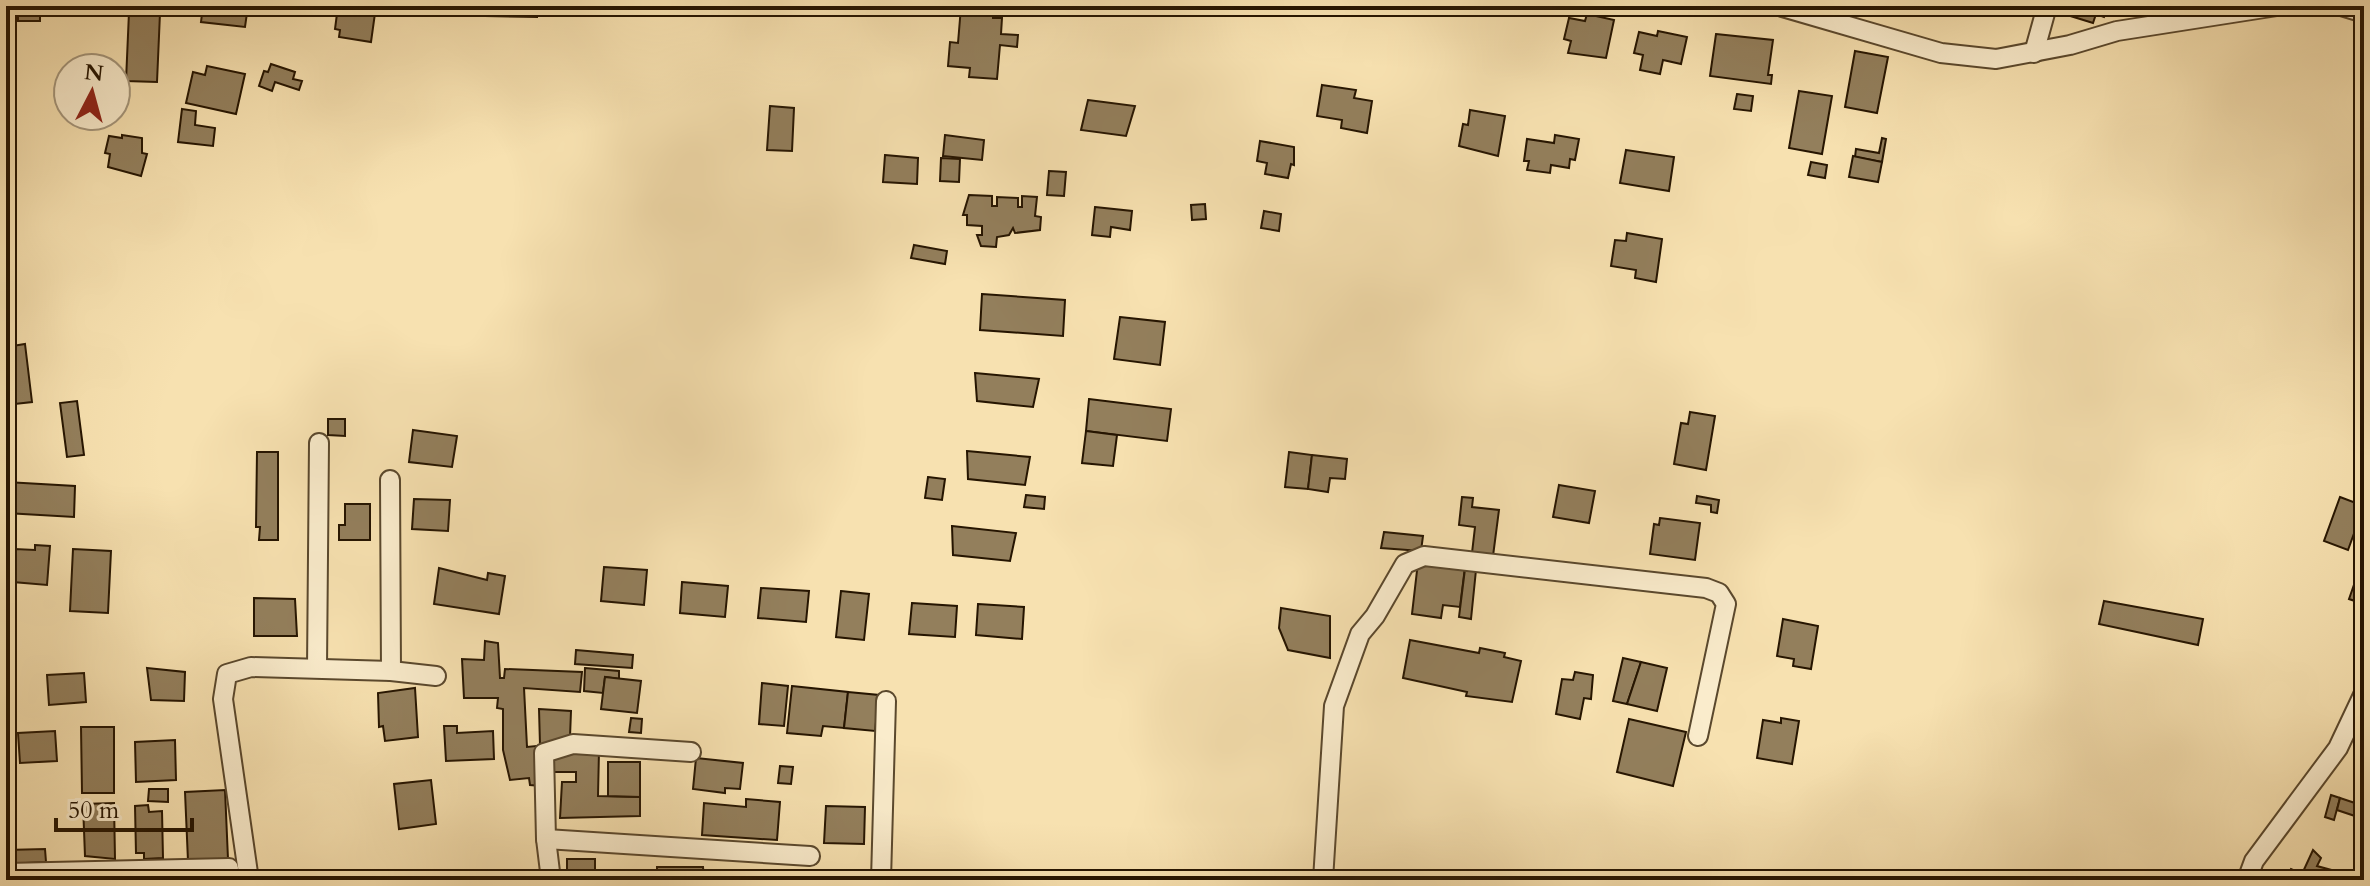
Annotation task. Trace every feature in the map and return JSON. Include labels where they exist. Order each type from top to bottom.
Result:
[{"type":"street","points":[[1779,6],[1941,53],[1996,59],[2034,53],[2117,31],[2277,6]]},
{"type":"street","points":[[2034,53],[2047,6]]},
{"type":"street","points":[[2341,6],[2364,13]]},
{"type":"street","points":[[317,668],[319,443]]},
{"type":"street","points":[[390,480],[391,671]]},
{"type":"street","points":[[1323,880],[1334,706],[1360,634],[1375,616],[1405,564],[1424,556],[1706,588],[1719,593],[1726,604],[1698,736]]},
{"type":"street","points":[[249,880],[223,699],[227,674],[251,667],[391,671],[436,676]]},
{"type":"street","points":[[2247,880],[2254,861],[2338,748],[2364,693]]},
{"type":"street","points":[[881,880],[886,701]]},
{"type":"street","points":[[551,880],[542,761],[550,748],[573,744],[691,752]]},
{"type":"street","points":[[546,839],[810,856]]},
{"type":"street","points":[[6,873],[229,868]]},
{"type":"building","points":[[18,6],[40,6],[40,21],[18,21]]},
{"type":"building","points":[[203,6],[248,6],[245,27],[201,22]]},
{"type":"building","points":[[338,6],[376,6],[371,42],[339,37],[340,30],[335,29]]},
{"type":"building","points":[[487,6],[537,6],[537,17],[486,16]]},
{"type":"building","points":[[2067,6],[2108,7],[2104,17],[2096,14],[2093,23],[2064,14]]},
{"type":"building","points":[[961,7],[993,10],[993,18],[1002,18],[1001,34],[1018,35],[1017,47],[1000,45],[997,79],[969,77],[970,68],[948,66],[950,42],[958,43]]},
{"type":"building","points":[[129,12],[160,13],[157,82],[132,81],[132,52],[127,52]]},
{"type":"building","points":[[1587,14],[1614,20],[1606,58],[1568,53],[1571,41],[1564,39],[1569,18],[1585,21]]},
{"type":"building","points":[[1658,31],[1687,37],[1681,64],[1663,60],[1660,74],[1640,70],[1643,55],[1634,53],[1639,32],[1657,36]]},
{"type":"building","points":[[1716,34],[1773,40],[1768,75],[1772,75],[1771,84],[1710,76]]},
{"type":"building","points":[[1855,51],[1888,57],[1877,113],[1845,107]]},
{"type":"building","points":[[271,64],[295,72],[293,79],[302,81],[299,90],[275,82],[272,91],[259,86],[264,71],[268,72]]},
{"type":"building","points":[[207,66],[245,74],[236,114],[186,103],[193,72],[205,75]]},
{"type":"building","points":[[1322,85],[1356,90],[1354,98],[1372,101],[1367,133],[1341,128],[1342,120],[1317,116]]},
{"type":"building","points":[[1799,91],[1832,96],[1822,154],[1789,148]]},
{"type":"building","points":[[1737,94],[1753,96],[1751,111],[1734,109]]},
{"type":"building","points":[[1088,100],[1135,106],[1126,136],[1081,130]]},
{"type":"building","points":[[770,106],[794,108],[792,151],[767,150]]},
{"type":"building","points":[[182,109],[196,111],[195,125],[215,128],[213,146],[178,142]]},
{"type":"building","points":[[1470,110],[1505,116],[1498,156],[1459,146],[1463,124],[1468,125]]},
{"type":"building","points":[[122,135],[142,138],[142,153],[147,154],[141,176],[108,167],[110,154],[105,153],[109,136],[122,138]]},
{"type":"building","points":[[945,135],[984,140],[982,160],[943,156]]},
{"type":"building","points":[[1555,135],[1579,139],[1575,160],[1570,159],[1569,168],[1551,165],[1550,173],[1527,170],[1529,161],[1524,161],[1527,139],[1554,143]]},
{"type":"building","points":[[1882,138],[1886,139],[1882,162],[1855,157],[1856,149],[1879,153]]},
{"type":"building","points":[[1260,141],[1294,147],[1294,165],[1291,164],[1288,178],[1265,174],[1267,163],[1257,161]]},
{"type":"building","points":[[1626,150],[1674,157],[1669,191],[1620,183]]},
{"type":"building","points":[[885,155],[918,158],[917,184],[883,182]]},
{"type":"building","points":[[1853,156],[1882,162],[1878,182],[1849,177]]},
{"type":"building","points":[[941,158],[960,159],[959,182],[940,181]]},
{"type":"building","points":[[1811,162],[1827,165],[1825,178],[1808,175]]},
{"type":"building","points":[[1049,171],[1066,172],[1064,196],[1047,195]]},
{"type":"building","points":[[969,195],[992,196],[992,206],[997,206],[997,197],[1018,198],[1018,207],[1022,207],[1022,196],[1037,197],[1035,216],[1041,217],[1040,230],[1015,233],[1013,228],[1009,235],[997,237],[996,247],[981,246],[977,235],[982,235],[982,226],[967,225],[967,215],[963,215]]},
{"type":"building","points":[[1205,204],[1206,219],[1192,220],[1191,205]]},
{"type":"building","points":[[1095,207],[1132,211],[1130,230],[1111,227],[1110,237],[1092,235]]},
{"type":"building","points":[[1264,211],[1281,214],[1279,231],[1261,228]]},
{"type":"building","points":[[1627,233],[1662,239],[1656,282],[1635,278],[1636,270],[1611,266],[1615,240],[1626,241]]},
{"type":"building","points":[[914,245],[947,251],[945,264],[911,258]]},
{"type":"building","points":[[982,294],[1065,300],[1063,336],[980,330]]},
{"type":"building","points":[[1120,317],[1165,322],[1160,365],[1114,359]]},
{"type":"building","points":[[25,344],[32,402],[6,405],[6,347]]},
{"type":"building","points":[[975,373],[1039,379],[1033,407],[977,401]]},
{"type":"building","points":[[1089,399],[1171,409],[1167,441],[1086,431]]},
{"type":"building","points":[[77,401],[84,455],[67,457],[60,403]]},
{"type":"building","points":[[1690,412],[1715,416],[1706,470],[1674,464],[1681,423],[1688,424]]},
{"type":"building","points":[[328,419],[345,419],[345,436],[328,435]]},
{"type":"building","points":[[413,430],[457,436],[452,467],[409,462]]},
{"type":"building","points":[[1086,431],[1117,435],[1113,466],[1082,463]]},
{"type":"building","points":[[967,451],[1030,457],[1025,485],[968,479]]},
{"type":"building","points":[[257,452],[278,452],[278,540],[259,540],[260,527],[256,527]]},
{"type":"building","points":[[1289,452],[1312,455],[1308,489],[1285,487]]},
{"type":"building","points":[[1312,455],[1347,459],[1345,479],[1330,478],[1328,492],[1308,489]]},
{"type":"building","points":[[928,477],[945,479],[942,500],[925,498]]},
{"type":"building","points":[[6,482],[75,486],[74,517],[6,513]]},
{"type":"building","points":[[1559,485],[1595,491],[1589,523],[1553,517]]},
{"type":"building","points":[[1026,495],[1045,497],[1044,509],[1024,507]]},
{"type":"building","points":[[1697,496],[1719,500],[1717,513],[1711,512],[1711,505],[1696,503]]},
{"type":"building","points":[[1462,497],[1473,498],[1472,507],[1499,510],[1493,556],[1472,553],[1475,527],[1459,525]]},
{"type":"building","points":[[2340,497],[2364,506],[2348,550],[2324,541]]},
{"type":"building","points":[[414,499],[450,500],[448,531],[412,529]]},
{"type":"building","points":[[345,504],[370,504],[370,540],[339,540],[339,525],[345,525]]},
{"type":"building","points":[[1660,518],[1700,523],[1695,560],[1650,554],[1654,524],[1659,525]]},
{"type":"building","points":[[952,526],[1016,533],[1010,561],[953,555]]},
{"type":"building","points":[[1384,532],[1423,536],[1421,551],[1381,548]]},
{"type":"building","points":[[35,545],[50,546],[47,585],[13,582],[15,549],[35,550]]},
{"type":"building","points":[[73,549],[111,551],[108,613],[70,611]]},
{"type":"building","points":[[2364,556],[2364,604],[2349,599]]},
{"type":"building","points":[[1418,562],[1465,567],[1460,607],[1443,605],[1441,618],[1412,614]]},
{"type":"building","points":[[604,567],[647,570],[644,605],[601,601]]},
{"type":"building","points":[[439,568],[487,580],[488,573],[505,576],[499,614],[434,604]]},
{"type":"building","points":[[1465,569],[1476,570],[1471,619],[1459,617]]},
{"type":"building","points":[[682,582],[728,586],[725,617],[680,613]]},
{"type":"building","points":[[761,588],[809,591],[806,622],[758,618]]},
{"type":"building","points":[[841,591],[869,594],[864,640],[836,637]]},
{"type":"building","points":[[254,598],[295,599],[297,636],[254,636]]},
{"type":"building","points":[[2104,601],[2203,619],[2198,645],[2099,624]]},
{"type":"building","points":[[912,603],[957,606],[955,637],[909,634]]},
{"type":"building","points":[[978,604],[1024,607],[1022,639],[976,635]]},
{"type":"building","points":[[1281,608],[1330,616],[1330,658],[1288,650],[1279,628]]},
{"type":"building","points":[[1783,619],[1818,626],[1811,669],[1793,666],[1794,659],[1777,656]]},
{"type":"building","points":[[1410,640],[1479,653],[1480,648],[1505,653],[1504,657],[1521,661],[1512,702],[1466,696],[1467,692],[1403,678]]},
{"type":"building","points":[[485,641],[498,643],[500,678],[504,678],[505,669],[582,672],[580,692],[524,688],[527,747],[536,746],[541,786],[530,785],[529,778],[510,780],[503,750],[503,709],[497,708],[498,698],[464,698],[462,659],[484,660]]},
{"type":"building","points":[[576,650],[633,655],[632,668],[575,664]]},
{"type":"building","points":[[1623,658],[1641,662],[1627,704],[1613,701]]},
{"type":"building","points":[[1641,662],[1667,668],[1657,711],[1627,704]]},
{"type":"building","points":[[147,668],[185,672],[184,701],[151,700]]},
{"type":"building","points":[[585,668],[619,671],[619,679],[605,677],[603,693],[584,691]]},
{"type":"building","points":[[1575,672],[1593,675],[1591,699],[1584,698],[1580,719],[1556,714],[1562,679],[1573,680]]},
{"type":"building","points":[[84,673],[86,702],[49,705],[47,675]]},
{"type":"building","points":[[605,677],[641,681],[637,713],[601,709]]},
{"type":"building","points":[[762,683],[788,686],[784,726],[759,724]]},
{"type":"building","points":[[792,686],[848,692],[844,728],[823,726],[821,736],[787,733]]},
{"type":"building","points":[[415,688],[418,737],[385,741],[383,726],[379,727],[378,693]]},
{"type":"building","points":[[848,692],[879,695],[875,731],[844,728]]},
{"type":"building","points":[[539,709],[571,711],[570,737],[540,745]]},
{"type":"building","points":[[631,718],[642,719],[641,733],[629,732]]},
{"type":"building","points":[[1781,718],[1799,721],[1792,764],[1757,758],[1763,720],[1781,723]]},
{"type":"building","points":[[1629,719],[1686,732],[1673,786],[1617,772]]},
{"type":"building","points":[[444,726],[457,726],[457,733],[493,731],[494,759],[446,761]]},
{"type":"building","points":[[81,727],[114,727],[114,793],[82,793]]},
{"type":"building","points":[[55,731],[57,761],[20,763],[18,733]]},
{"type":"building","points":[[175,740],[176,780],[136,782],[135,742]]},
{"type":"building","points":[[599,751],[598,796],[640,797],[640,816],[560,818],[562,782],[576,782],[576,772],[549,772],[549,754]]},
{"type":"building","points":[[696,758],[743,763],[740,789],[725,788],[725,793],[693,789]]},
{"type":"building","points":[[608,762],[640,762],[640,797],[608,796]]},
{"type":"building","points":[[780,766],[793,767],[791,784],[778,783]]},
{"type":"building","points":[[431,780],[436,824],[399,829],[394,784]]},
{"type":"building","points":[[149,789],[168,789],[168,802],[148,801]]},
{"type":"building","points":[[225,790],[228,859],[188,861],[185,792]]},
{"type":"building","points":[[2331,795],[2340,798],[2334,820],[2325,817]]},
{"type":"building","points":[[2340,798],[2364,806],[2364,819],[2337,810]]},
{"type":"building","points":[[746,799],[780,802],[777,840],[702,835],[704,803],[746,807]]},
{"type":"building","points":[[114,803],[115,859],[85,856],[83,804]]},
{"type":"building","points":[[148,805],[149,812],[162,811],[163,858],[144,859],[144,853],[136,853],[135,806]]},
{"type":"building","points":[[826,806],[865,807],[864,844],[824,843]]},
{"type":"building","points":[[45,849],[46,862],[6,864],[6,850]]},
{"type":"building","points":[[2313,850],[2321,858],[2317,866],[2335,871],[2331,880],[2285,880],[2291,869],[2302,874]]},
{"type":"building","points":[[567,859],[595,859],[595,880],[578,880],[578,874],[567,874]]},
{"type":"building","points":[[657,867],[703,867],[704,880],[657,880]]}]
